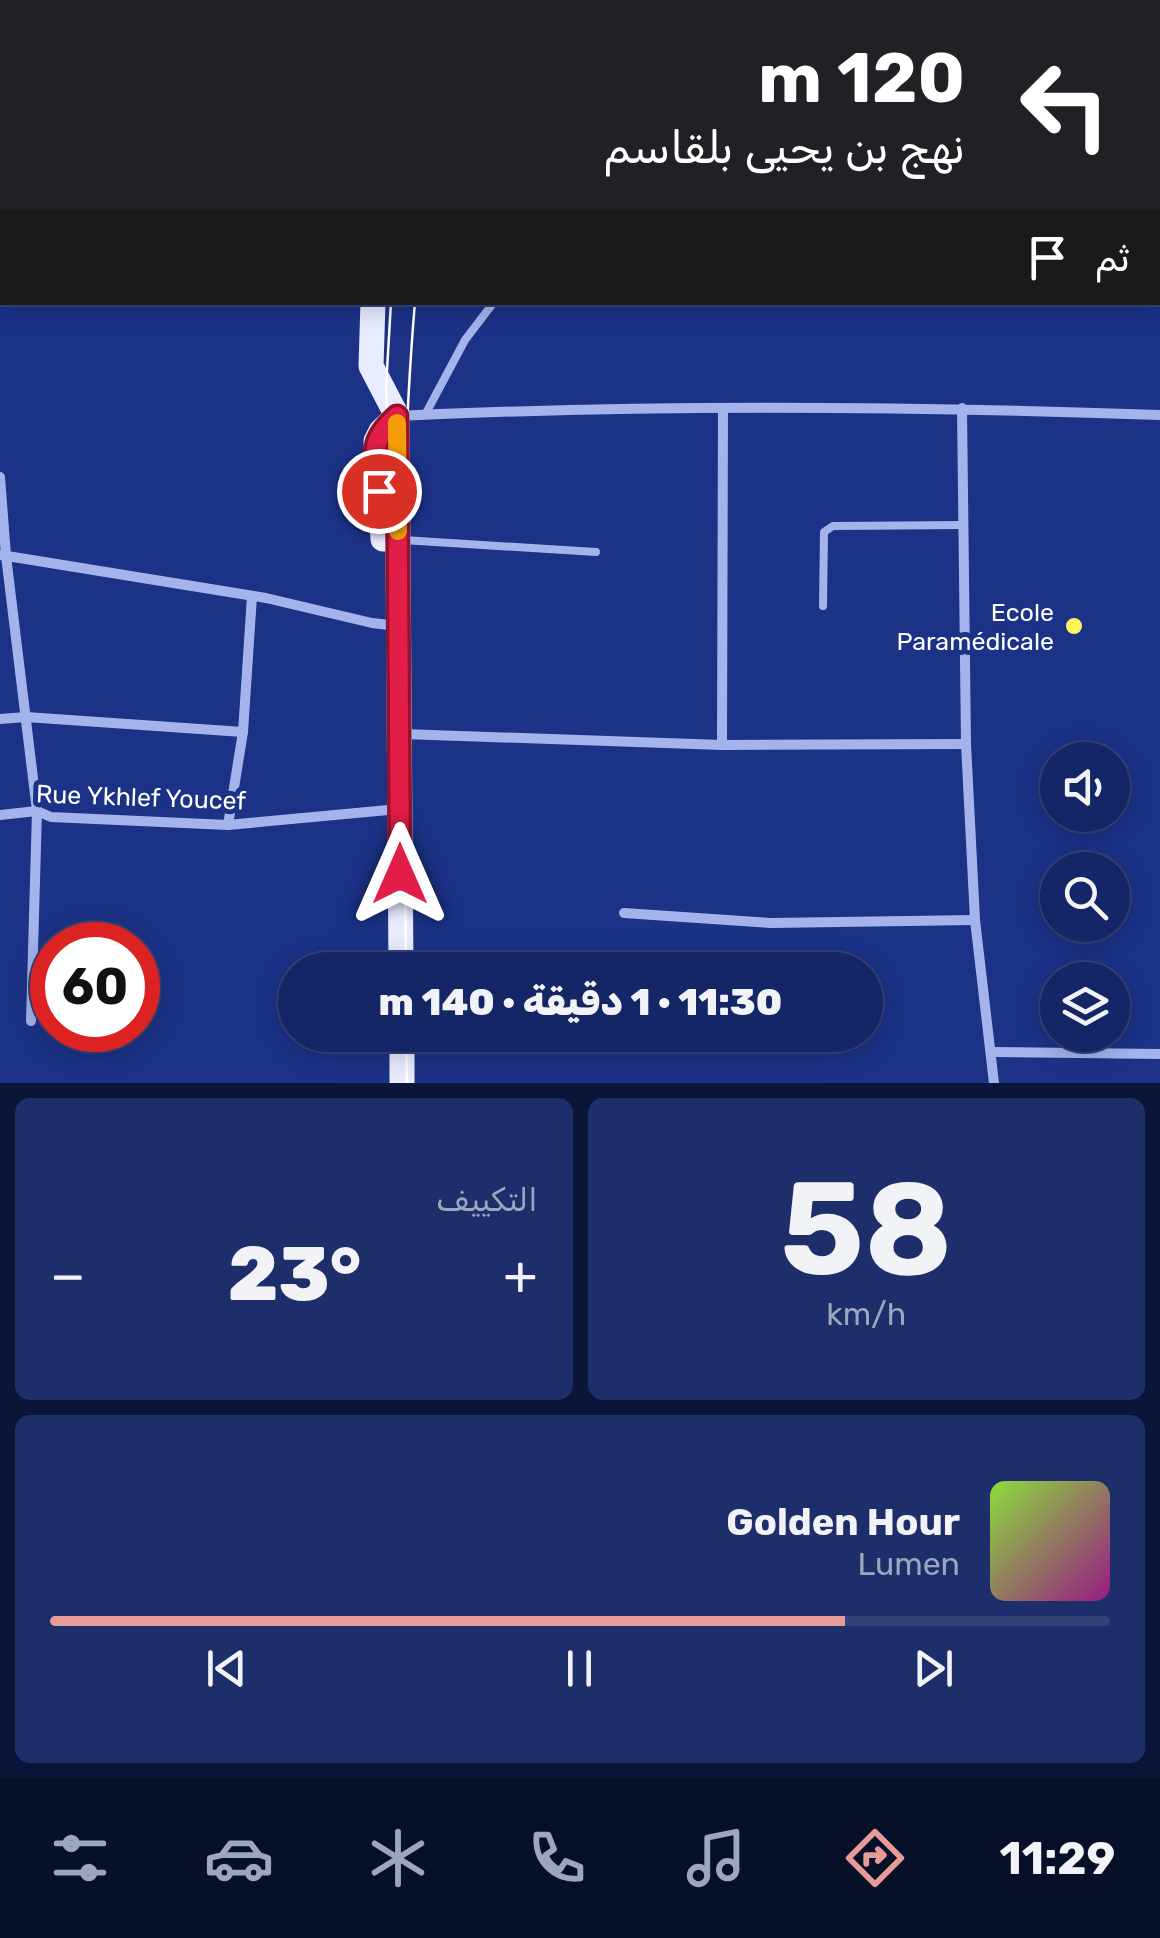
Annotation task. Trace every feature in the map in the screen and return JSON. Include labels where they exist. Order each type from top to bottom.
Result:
[{"type":"main road","points":[[373,305],[371,366],[397,416],[401,952]]},
{"type":"main road","points":[[397,416],[381,431],[375,452],[390,610],[398,626]]},
{"type":"main road","points":[[402,1052],[402,1083]]},
{"type":"street","points":[[397,416],[723,408],[962,408],[1160,415]]},
{"type":"street","points":[[722,745],[723,408]]},
{"type":"street","points":[[962,408],[966,744],[976,920],[994,1083]]},
{"type":"street","points":[[0,478],[3,556],[37,811],[33,922]]},
{"type":"street","points":[[3,556],[252,596],[398,626]]},
{"type":"street","points":[[228,825],[244,732],[252,596]]},
{"type":"street","points":[[0,719],[26,717],[244,732]]},
{"type":"street","points":[[400,734],[722,745],[966,744]]},
{"type":"street","name":"Rue Ykhlef Youcef","points":[[0,815],[37,811],[51,817],[228,825],[400,809]]},
{"type":"street","points":[[624,913],[771,922],[976,920]]},
{"type":"street","points":[[991,1052],[1160,1054]]},
{"type":"lane","points":[[425,416],[465,340],[492,305]]},
{"type":"lane","points":[[822,606],[824,532],[833,526],[964,525]]},
{"type":"lane","points":[[398,540],[596,552]]},
{"type":"tram line","points":[[391,305],[386,387],[391,497]]},
{"type":"tram line","points":[[406,952],[403,552],[415,305]]},
{"type":"tram line","points":[[406,1052],[407,1083]]},
{"type":"slow traffic","points":[[397,423],[398,531]]},
{"type":"place","name":"Ecole Paramédicale","points":[[1074,626]]},
{"type":"route","points":[[379,491],[376,441],[397,416],[400,874]]}]
